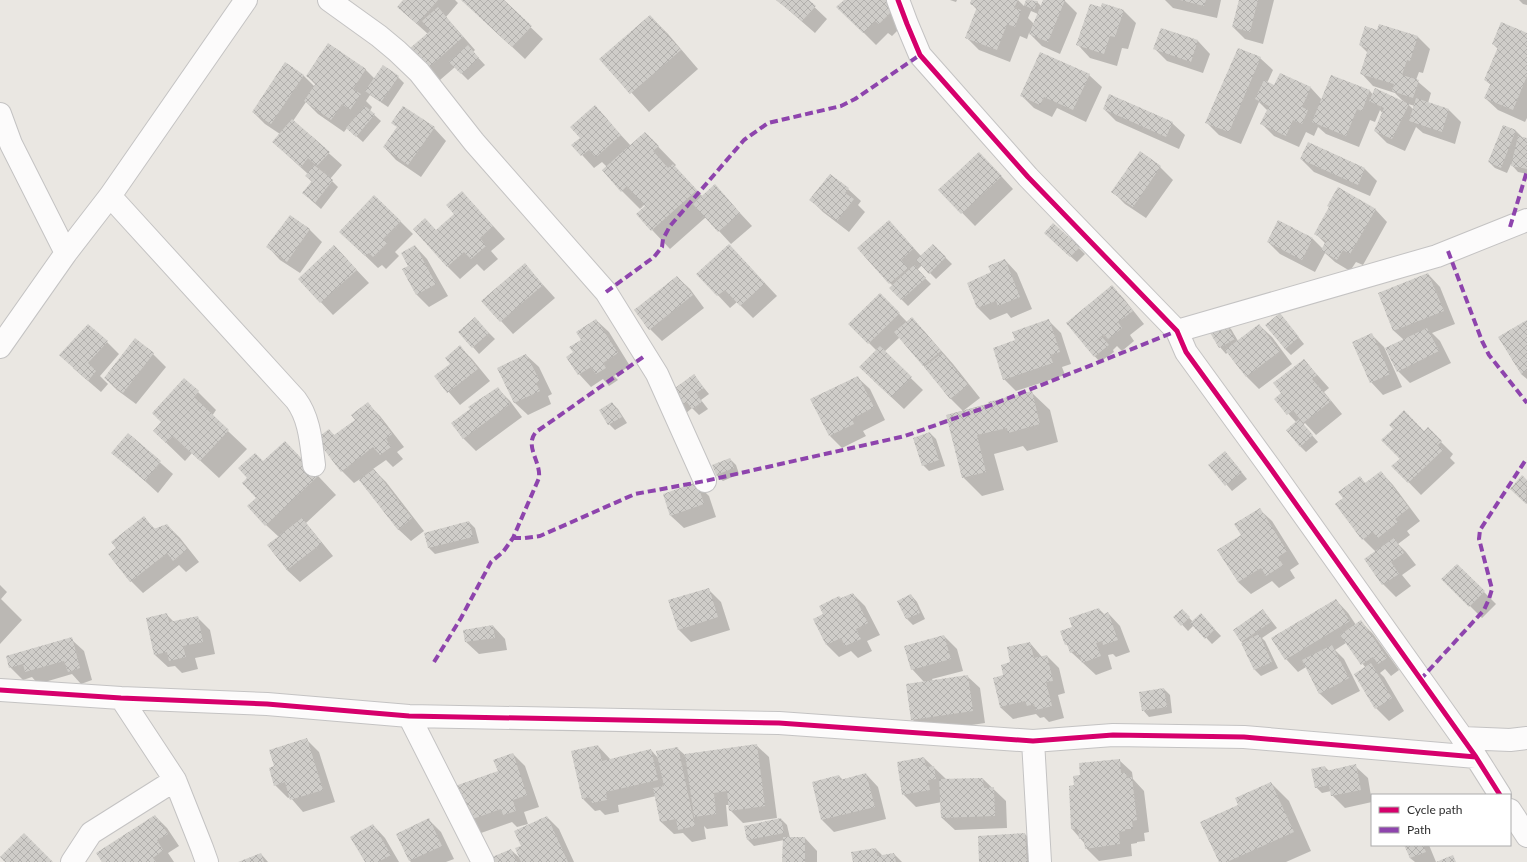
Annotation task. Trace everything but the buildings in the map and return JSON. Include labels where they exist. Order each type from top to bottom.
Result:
[{"type":"street","points":[[0,347],[66,253],[110,196],[246,0]]},
{"type":"street","points":[[329,0],[379,36],[419,72],[474,142],[606,292],[657,374],[705,481]]},
{"type":"street","points":[[898,0],[920,55],[1028,176],[1177,331],[1186,352],[1476,757],[1499,794]]},
{"type":"street","points":[[0,114],[11,144],[66,253]]},
{"type":"street","points":[[110,196],[296,400],[302,408],[308,427],[314,466]]},
{"type":"street","points":[[1177,331],[1437,256],[1527,220]]},
{"type":"street","points":[[0,690],[121,698],[267,704],[409,716],[779,724],[1033,741],[1113,735],[1244,737],[1476,757]]},
{"type":"street","points":[[121,698],[175,780],[207,862]]},
{"type":"street","points":[[409,716],[483,862]]},
{"type":"street","points":[[1462,738],[1510,740],[1527,738]]},
{"type":"street","points":[[1033,741],[1040,862]]},
{"type":"street","points":[[72,862],[91,833],[175,780]]},
{"type":"street","points":[[1511,812],[1527,836]]},
{"type":"marked path","points":[[606,292],[654,257],[662,247],[663,239],[670,226],[744,140],[768,123],[841,106],[855,99],[920,55]]},
{"type":"marked path","points":[[1510,227],[1527,171]]},
{"type":"marked path","points":[[1448,251],[1482,341],[1489,355],[1527,403]]},
{"type":"marked path","points":[[513,538],[540,536],[635,494],[705,481],[905,436],[981,409],[1177,331]]},
{"type":"marked path","points":[[434,662],[461,618],[491,562],[503,552],[513,538],[539,478],[538,466],[532,448],[533,437],[536,432],[646,355]]},
{"type":"marked path","points":[[1420,680],[1484,610],[1492,589],[1479,539],[1480,530],[1527,458]]},
{"type":"cycle path","points":[[898,0],[920,55],[1028,177],[1177,331],[1186,352],[1476,757],[1499,794]]},
{"type":"cycle path","points":[[0,690],[121,698],[267,704],[409,716],[779,723],[1033,741],[1113,735],[1244,737],[1476,757]]}]
